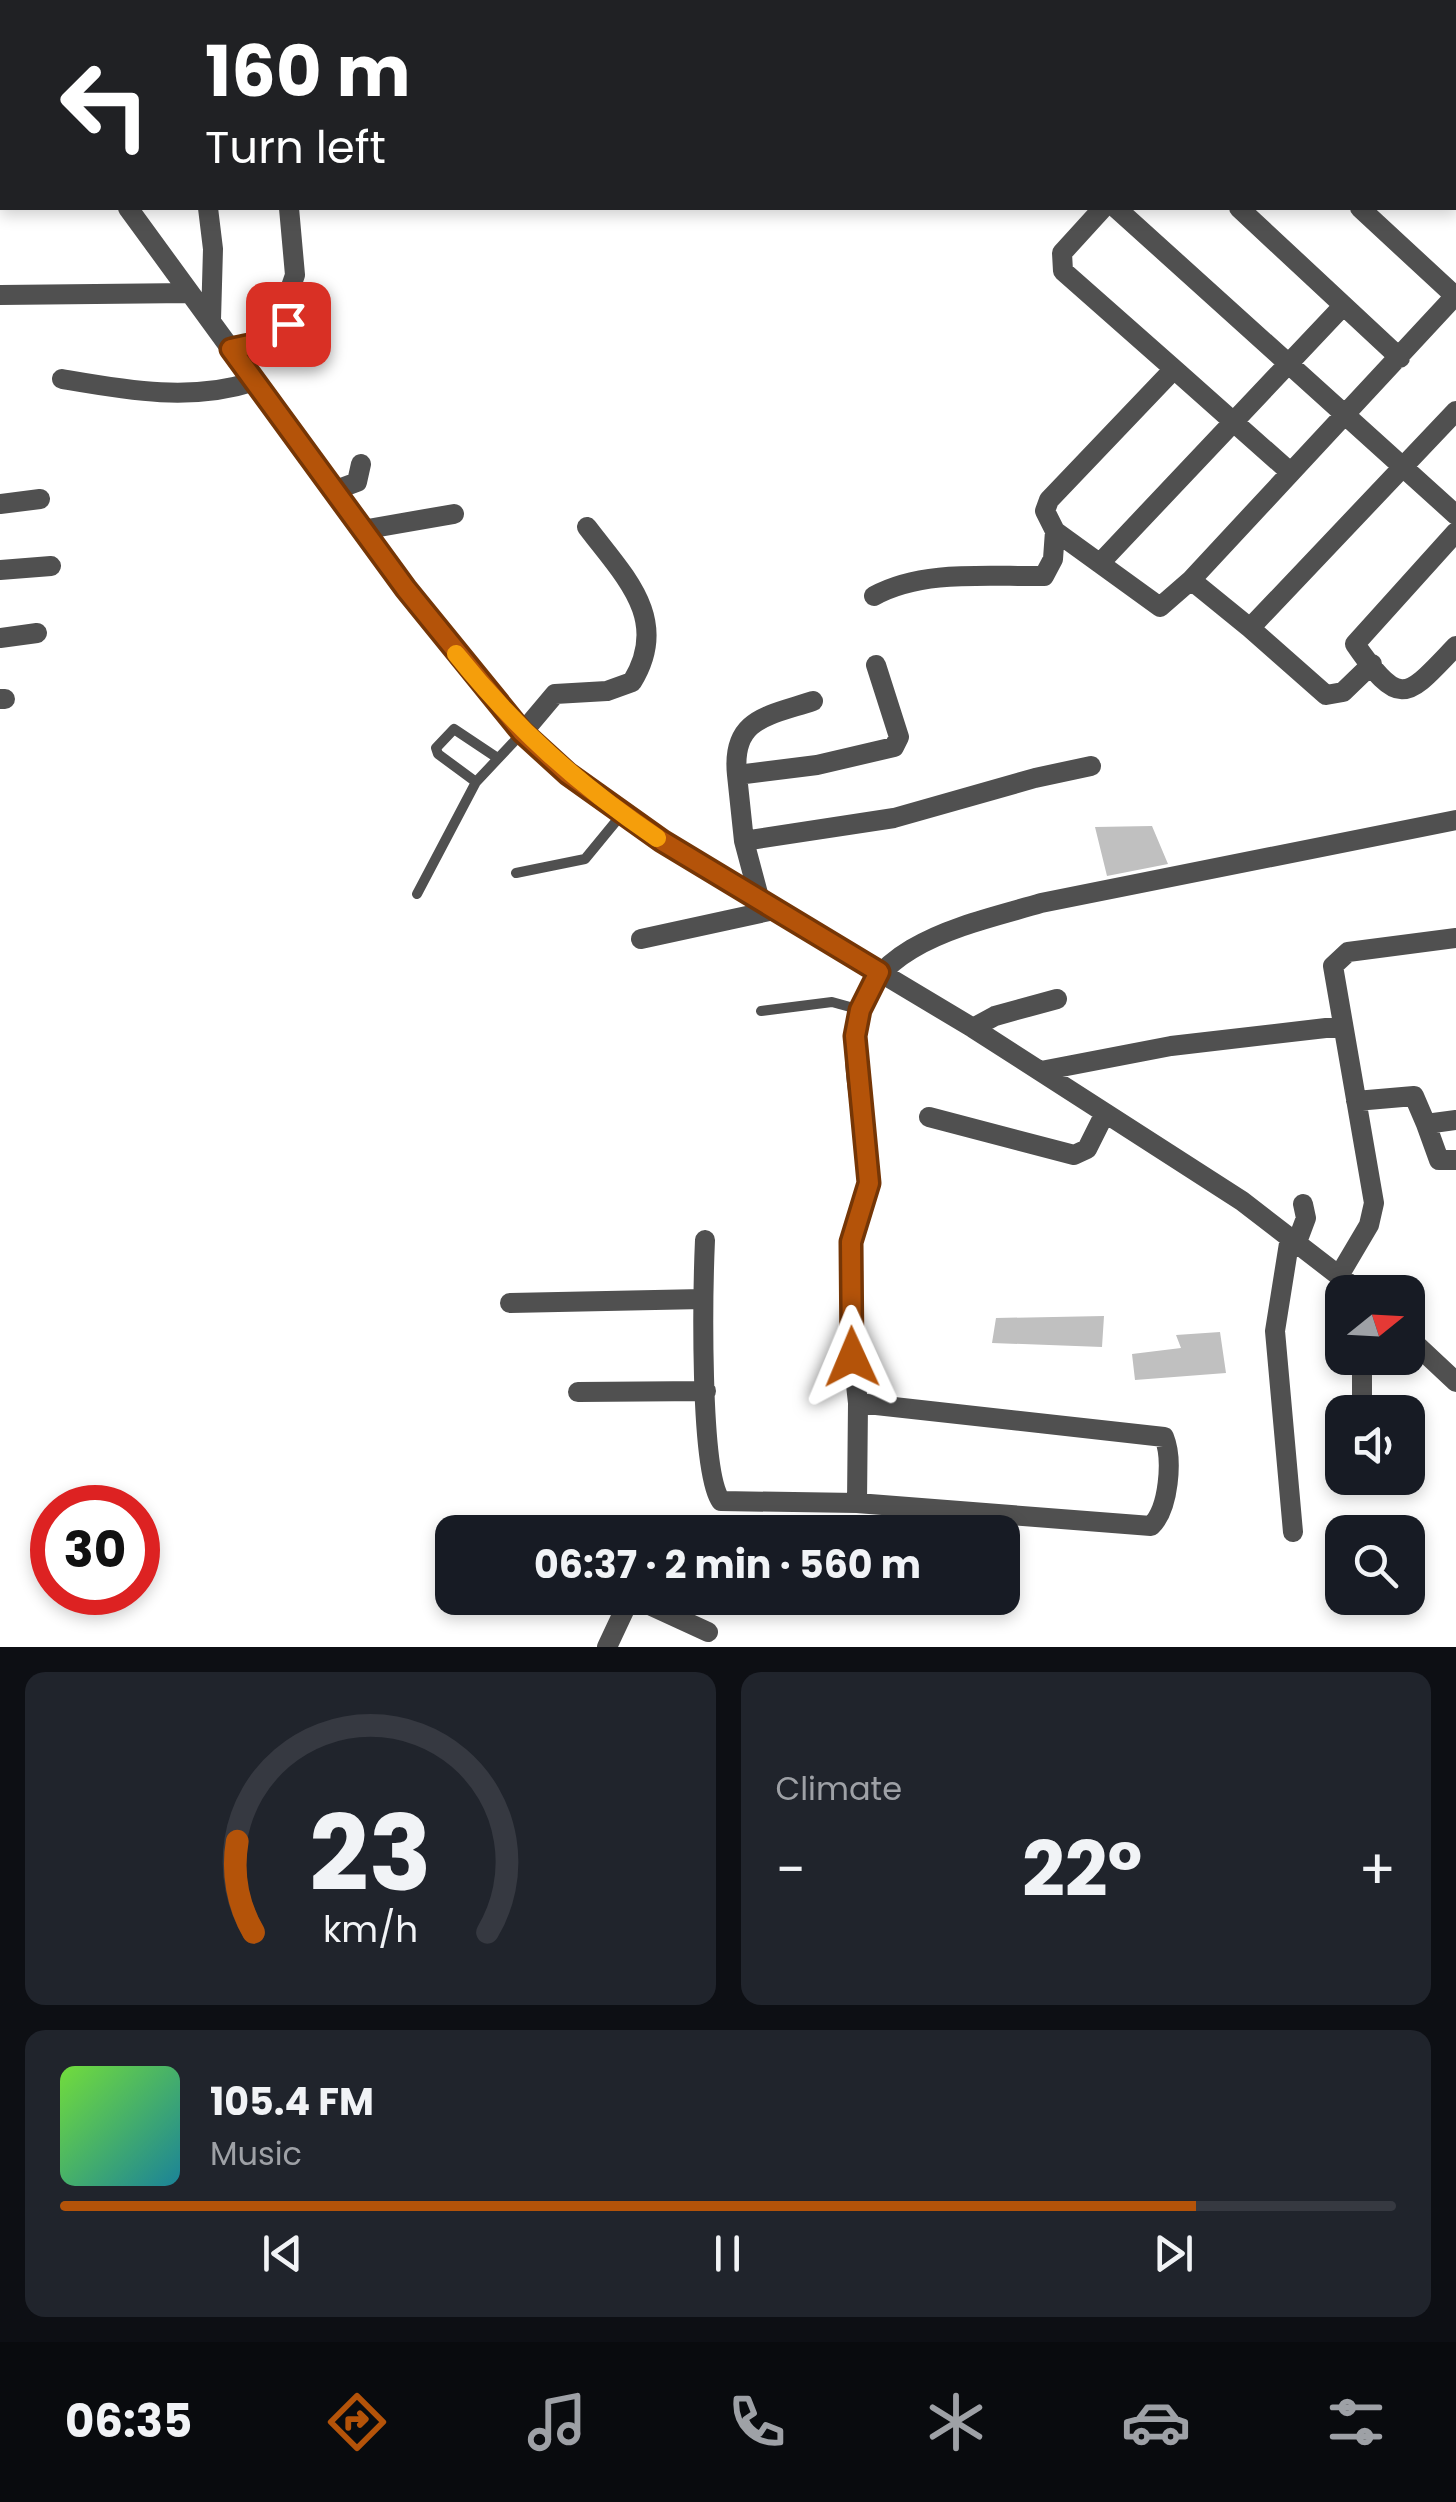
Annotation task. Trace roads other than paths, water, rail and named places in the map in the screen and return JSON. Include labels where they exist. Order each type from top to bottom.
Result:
[{"type":"street","points":[[129,210],[332,491],[471,672],[522,732],[568,774],[622,814],[1041,1071],[1242,1202],[1340,1274],[1373,1215],[1333,966],[1341,956],[1456,938]]},
{"type":"street","points":[[208,210],[213,249],[211,320]]},
{"type":"street","points":[[231,349],[274,338],[288,324],[287,298],[294,275],[289,210]]},
{"type":"street","points":[[1101,210],[1062,254],[1064,271],[1290,472]]},
{"type":"street","points":[[1118,210],[1456,515]]},
{"type":"street","points":[[1240,210],[1400,358]]},
{"type":"street","points":[[1174,368],[1049,500],[1045,512],[1055,531],[1102,561],[1160,607],[1191,580],[1456,296],[1362,210]]},
{"type":"street","points":[[0,296],[190,293]]},
{"type":"street","points":[[1102,561],[1343,306]]},
{"type":"street","points":[[62,379],[123,390],[202,394],[252,382]]},
{"type":"street","points":[[1250,628],[1456,411]]},
{"type":"street","points":[[332,491],[357,482],[360,464]]},
{"type":"street","points":[[0,504],[40,499]]},
{"type":"street","points":[[362,530],[454,514]]},
{"type":"street","points":[[522,732],[555,694],[607,691],[632,682],[646,652],[649,632],[635,592],[587,527]]},
{"type":"street","points":[[874,596],[897,585],[930,580],[1044,576],[1053,559],[1055,531]]},
{"type":"street","points":[[1456,532],[1357,638],[1356,646],[1390,686],[1403,692],[1416,688],[1456,646]]},
{"type":"street","points":[[0,570],[51,566]]},
{"type":"street","points":[[1191,580],[1326,695],[1343,692],[1372,664]]},
{"type":"street","points":[[0,638],[37,633]]},
{"type":"street","points":[[737,775],[817,766],[894,747],[899,738],[876,665]]},
{"type":"street","points":[[767,905],[744,841],[736,745],[742,733],[757,721],[814,701]]},
{"type":"street","points":[[744,841],[894,818],[1091,766]]},
{"type":"street","points":[[857,1503],[858,1403],[852,1357],[851,1242],[869,1183],[855,1036],[860,1010],[879,972],[922,944],[1040,903],[1456,820]]},
{"type":"street","points":[[641,939],[767,905]]},
{"type":"street","points":[[973,1028],[995,1016],[1057,999]]},
{"type":"street","points":[[1041,1071],[1171,1046],[1344,1026]]},
{"type":"street","points":[[1356,1100],[1414,1096],[1439,1160],[1456,1160]]},
{"type":"street","points":[[929,1117],[1074,1155],[1087,1148],[1105,1114]]},
{"type":"street","points":[[1426,1124],[1456,1120]]},
{"type":"street","points":[[1293,1532],[1274,1331],[1294,1240],[1306,1218],[1304,1204]]},
{"type":"street","points":[[705,1240],[706,1391],[712,1487],[720,1502],[857,1503],[1151,1526],[1162,1513],[1169,1449],[1164,1437],[858,1403]]},
{"type":"street","points":[[510,1304],[703,1299]]},
{"type":"street","points":[[1425,1353],[1456,1382]]},
{"type":"street","points":[[578,1392],[706,1391]]},
{"type":"street","points":[[607,1647],[623,1615]]},
{"type":"street","points":[[670,1615],[708,1632]]},
{"type":"lane","points":[[476,782],[438,754],[436,748],[446,733],[454,729],[463,732],[496,757]]},
{"type":"lane","points":[[417,894],[476,782],[522,732]]},
{"type":"lane","points":[[516,873],[569,866],[584,859],[622,814]]},
{"type":"lane","points":[[761,1010],[832,1002],[860,1010]]}]
